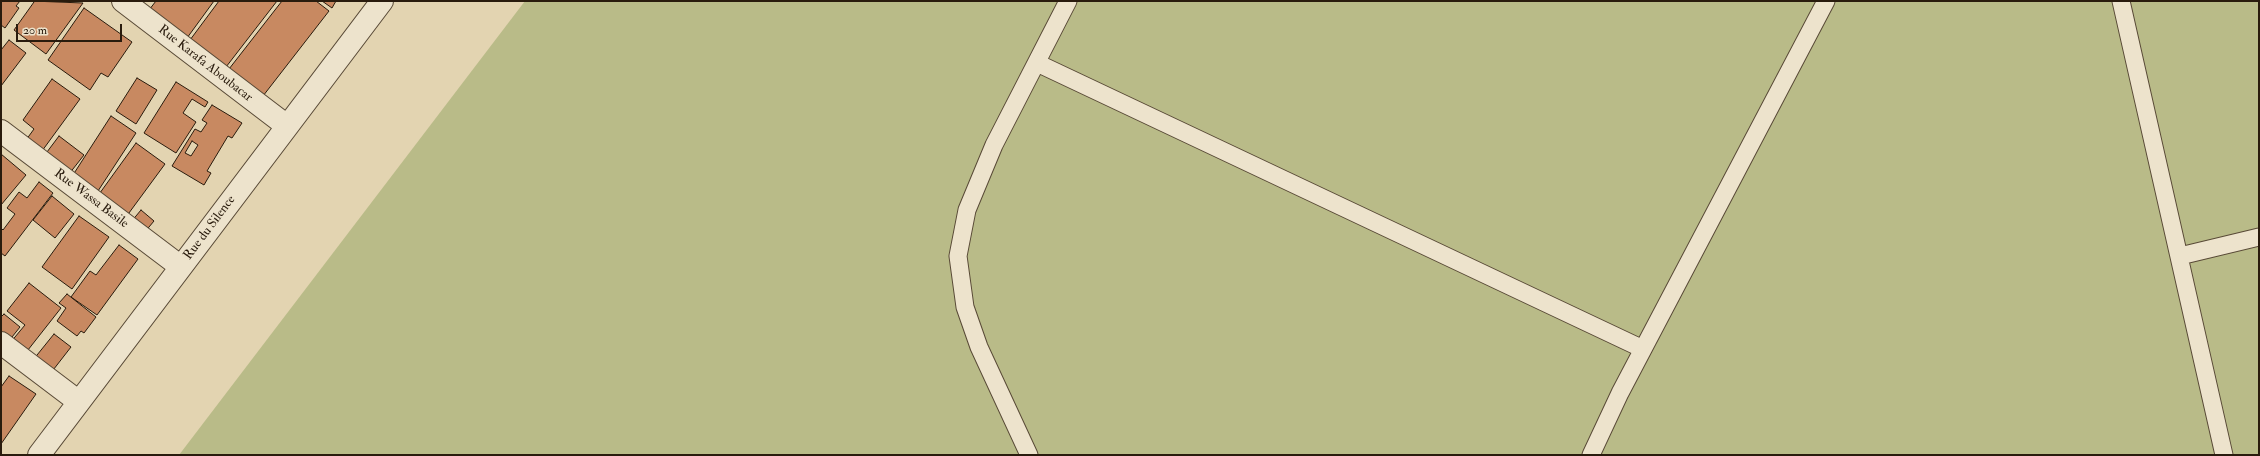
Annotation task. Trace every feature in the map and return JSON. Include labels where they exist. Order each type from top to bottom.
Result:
[{"type":"street","name":"Rue du Silence","points":[[39,455],[382,1]]},
{"type":"street","name":"Rue Karafa Aboubacar","points":[[136,5],[287,126]]},
{"type":"street","name":"Rue Wassa Basile","points":[[1,131],[181,267]]},
{"type":"street","points":[[1,343],[79,402]]},
{"type":"lane","points":[[1029,455],[979,347],[965,307],[958,256],[967,210],[994,145],[1068,1]]},
{"type":"lane","points":[[1590,455],[1643,349],[1826,1]]},
{"type":"lane","points":[[2122,1],[2224,455]]},
{"type":"lane","points":[[1037,63],[1643,349]]},
{"type":"lane","points":[[2180,256],[2259,237]]},
{"type":"green space","points":[[525,1],[2259,1],[2259,455],[179,455]]},
{"type":"building","points":[[1,1],[20,1],[16,6],[19,8],[5,28],[1,25]]},
{"type":"building","points":[[32,1],[83,3],[46,54],[14,30],[34,2]]},
{"type":"building","points":[[156,1],[214,1],[187,38],[149,10]]},
{"type":"building","points":[[219,1],[277,1],[226,67],[190,40]]},
{"type":"building","points":[[282,1],[316,1],[329,11],[263,96],[229,69]]},
{"type":"building","points":[[322,1],[336,1],[332,8]]},
{"type":"building","points":[[84,8],[132,42],[108,77],[101,73],[90,90],[48,60]]},
{"type":"building","points":[[9,40],[26,53],[1,86],[1,50]]},
{"type":"building","points":[[137,78],[157,90],[136,124],[116,111]]},
{"type":"building","points":[[52,79],[80,99],[42,151],[26,140],[34,129],[23,120]]},
{"type":"building","points":[[176,82],[208,102],[205,107],[192,99],[183,113],[196,122],[176,153],[144,133]]},
{"type":"building","points":[[212,105],[242,123],[232,138],[228,136],[207,171],[211,173],[204,185],[172,166],[195,129],[201,132],[207,123],[202,120]],"holes":[[[192,141],[198,145],[191,156],[185,153]]]},
{"type":"building","points":[[111,116],[136,133],[96,194],[71,178]]},
{"type":"building","points":[[59,136],[84,155],[69,174],[44,156]]},
{"type":"building","points":[[136,143],[165,164],[126,217],[97,197]]},
{"type":"building","points":[[1,154],[26,175],[1,205]]},
{"type":"building","points":[[39,182],[53,193],[5,256],[1,253],[1,228],[3,230],[15,214],[7,208],[19,192],[27,198]]},
{"type":"building","points":[[52,196],[74,214],[55,238],[33,220]]},
{"type":"building","points":[[141,210],[154,221],[144,233],[131,222]]},
{"type":"building","points":[[79,216],[109,237],[72,289],[42,267]]},
{"type":"building","points":[[119,245],[138,259],[97,315],[71,297],[90,271],[96,275]]},
{"type":"building","points":[[29,283],[61,308],[24,355],[10,343],[25,325],[7,311]]},
{"type":"building","points":[[67,294],[96,317],[84,333],[81,331],[77,336],[57,321],[66,308],[59,303]]},
{"type":"building","points":[[4,314],[20,327],[8,342],[1,337],[1,317]]},
{"type":"building","points":[[54,334],[71,347],[50,374],[33,360]]},
{"type":"building","points":[[9,376],[36,394],[1,444],[1,387]]}]
